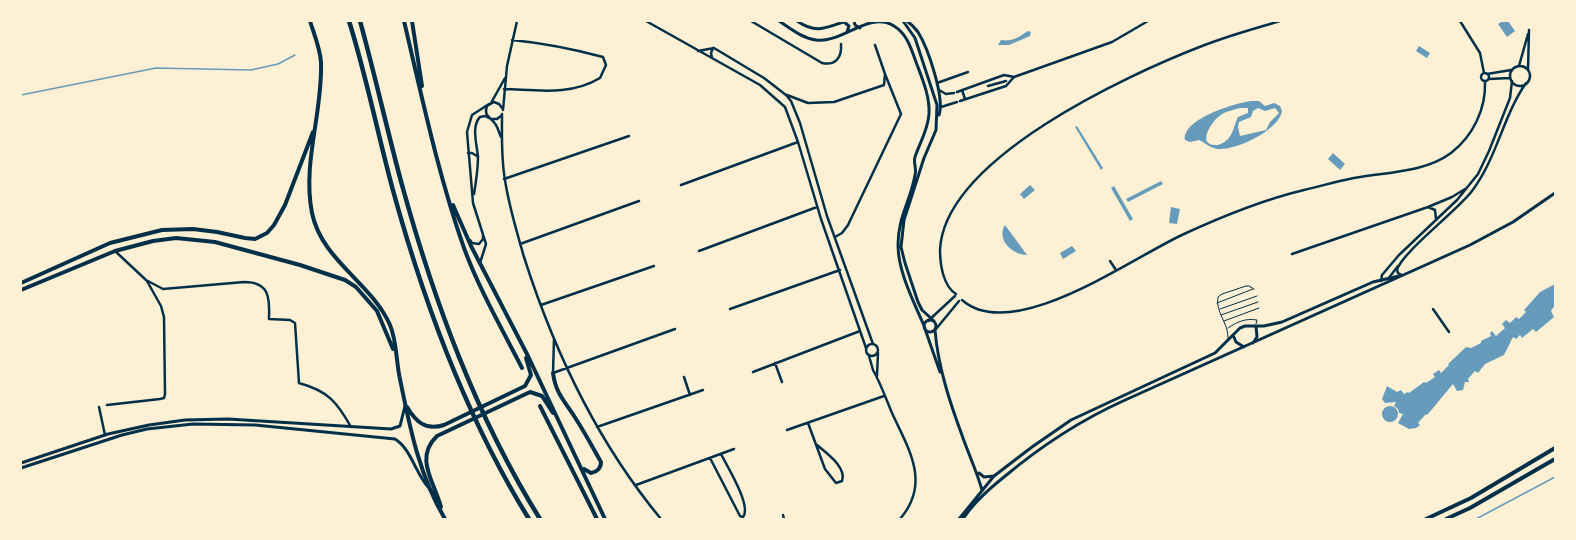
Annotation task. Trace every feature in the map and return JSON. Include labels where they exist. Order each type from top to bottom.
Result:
[{"type":"highway","points":[[349,21],[394,194],[436,326],[478,428],[528,519]]},
{"type":"highway","points":[[360,21],[402,186],[442,311],[485,419],[540,519]]},
{"type":"main road","points":[[310,21],[321,61],[319,102],[310,196],[316,228],[332,256],[359,282],[378,304],[390,326],[394,340],[395,354],[405,404],[421,470],[444,517]]},
{"type":"main road","points":[[404,21],[448,194],[473,269],[522,368]]},
{"type":"main road","points":[[412,21],[425,107]]},
{"type":"main road","points":[[21,283],[110,243],[162,230],[209,231],[255,239],[266,233],[274,225],[285,205],[316,124]]},
{"type":"main road","points":[[448,194],[480,264],[582,466],[605,519]]},
{"type":"main road","points":[[21,290],[115,251],[153,241],[176,238],[215,242],[300,265],[345,280],[356,287],[377,311],[395,354]]},
{"type":"main road","points":[[405,404],[414,419],[422,425],[431,428],[444,425],[522,388],[527,383],[531,375],[517,335]]},
{"type":"main road","points":[[553,373],[555,386],[562,400],[576,418],[601,462],[600,468],[594,473],[586,472],[582,466]]},
{"type":"main road","points":[[444,517],[427,465],[425,453],[432,441],[447,431],[525,394],[537,394],[546,400],[570,443]]},
{"type":"main road","points":[[540,406],[597,519]]},
{"type":"main road","points":[[1426,519],[1471,498],[1555,448]]},
{"type":"main road","points":[[1446,519],[1470,508],[1555,459]]},
{"type":"street","points":[[517,21],[512,40],[504,89],[502,139],[504,179],[520,244],[554,339],[597,428],[661,519]]},
{"type":"street","points":[[646,21],[760,85],[776,98],[785,108],[798,142],[817,207],[840,270],[866,348],[866,352],[869,356],[884,396],[914,466],[915,491],[912,504],[900,519]]},
{"type":"street","points":[[751,21],[822,63],[833,63],[840,59],[842,44]]},
{"type":"street","points":[[779,21],[798,34],[818,40],[825,40],[879,22],[893,25],[899,30],[910,45],[928,102],[928,123],[914,159],[915,175],[901,216],[898,245],[904,275],[944,382],[962,437],[977,472],[982,490]]},
{"type":"street","points":[[797,21],[806,27],[819,30],[845,21],[849,26],[847,32]]},
{"type":"street","points":[[854,21],[855,25],[860,28]]},
{"type":"street","points":[[903,21],[910,29],[923,57],[935,95],[937,121]]},
{"type":"street","points":[[907,21],[918,31],[937,83],[941,107],[933,137],[924,158],[904,220],[901,247],[906,268],[918,302],[929,319],[934,321],[936,324],[937,354],[944,382]]},
{"type":"street","points":[[939,90],[946,94],[956,93],[1004,76],[1014,77],[1112,42],[1148,21]]},
{"type":"street","points":[[925,329],[929,319],[945,307],[956,295],[948,286],[943,272],[940,256],[941,239],[946,224],[965,191],[985,169],[1007,151],[1045,126],[1119,82],[1203,45],[1280,21]]},
{"type":"street","points":[[1460,21],[1480,52],[1486,74],[1489,79]]},
{"type":"street","points":[[925,329],[930,332],[936,329],[960,301],[973,308],[993,313],[1018,311],[1044,304],[1072,293],[1163,243],[1214,220],[1258,203],[1354,178],[1406,170],[1438,161],[1460,145],[1473,128],[1483,104],[1485,82],[1481,78],[1486,74],[1509,72],[1519,66],[1529,30],[1529,77],[1516,99],[1495,152],[1472,191],[1398,266],[1384,284]]},
{"type":"street","points":[[504,89],[549,91],[578,89],[600,78],[606,64],[603,57],[533,42],[512,40]]},
{"type":"street","points":[[835,237],[842,233],[848,225],[901,114],[890,88],[876,45]]},
{"type":"street","points":[[698,51],[714,48],[764,78],[786,95],[791,101],[800,123],[827,216],[874,344],[878,347],[876,376]]},
{"type":"street","points":[[713,59],[711,53],[714,48]]},
{"type":"street","points":[[1519,66],[1528,70]]},
{"type":"street","points":[[1374,282],[1382,275],[1398,255],[1468,188],[1478,174],[1490,151],[1510,98],[1512,70]]},
{"type":"street","points":[[937,83],[968,72]]},
{"type":"street","points":[[884,86],[885,74]]},
{"type":"street","points":[[502,139],[496,125],[485,111],[506,76]]},
{"type":"street","points":[[941,107],[1006,86],[1014,77]]},
{"type":"street","points":[[1485,82],[1489,79],[1511,80],[1520,85],[1526,83]]},
{"type":"street","points":[[982,83],[988,86],[1006,81]]},
{"type":"street","points":[[786,95],[808,103],[834,102],[884,86],[890,88]]},
{"type":"street","points":[[985,92],[988,86]]},
{"type":"street","points":[[962,90],[965,99]]},
{"type":"street","points":[[480,264],[481,258],[486,249],[483,231],[473,199],[467,132],[470,120],[477,110],[490,103],[499,104],[503,110]]},
{"type":"street","points":[[473,199],[478,156],[476,138],[477,122],[483,116],[490,119],[499,118],[502,114]]},
{"type":"street","points":[[504,179],[629,136]]},
{"type":"street","points":[[681,184],[798,142]]},
{"type":"street","points":[[468,153],[478,156]]},
{"type":"street","points":[[1292,254],[1428,207],[1452,197],[1468,188]]},
{"type":"street","points":[[963,519],[1000,480],[1036,452],[1074,426],[1104,410],[1470,245],[1513,222],[1555,193]]},
{"type":"street","points":[[520,244],[639,201]]},
{"type":"street","points":[[699,251],[817,207]]},
{"type":"street","points":[[1428,207],[1435,210],[1436,219]]},
{"type":"street","points":[[466,235],[472,243],[479,244],[483,240],[483,231]]},
{"type":"street","points":[[115,251],[146,280],[163,289],[244,282],[255,282],[265,289],[268,294],[269,319],[290,320],[295,323],[299,383],[313,387],[332,398],[352,428]]},
{"type":"street","points":[[1110,261],[1116,270]]},
{"type":"street","points":[[541,305],[654,266]]},
{"type":"street","points":[[1398,266],[1398,273],[1402,275]]},
{"type":"street","points":[[730,309],[840,270]]},
{"type":"street","points":[[959,519],[994,476],[1032,447],[1072,420],[1215,353],[1240,328],[1245,326],[1282,322],[1374,282],[1406,274]]},
{"type":"street","points":[[1382,275],[1381,280],[1384,284]]},
{"type":"street","points":[[107,405],[160,400],[164,398],[164,317],[161,306],[146,280]]},
{"type":"street","points":[[1434,309],[1449,332]]},
{"type":"street","points":[[1253,343],[1257,337],[1256,326]]},
{"type":"street","points":[[554,339],[553,373],[675,329]]},
{"type":"street","points":[[753,372],[860,331]]},
{"type":"street","points":[[1233,335],[1236,342],[1244,347]]},
{"type":"street","points":[[866,348],[868,345],[874,344]]},
{"type":"street","points":[[869,356],[873,357],[878,353]]},
{"type":"street","points":[[775,363],[782,382]]},
{"type":"street","points":[[684,377],[690,395]]},
{"type":"street","points":[[597,428],[703,390]]},
{"type":"street","points":[[787,430],[884,396]]},
{"type":"street","points":[[21,463],[105,435],[149,425],[206,419],[228,419],[352,428],[396,428],[402,422],[405,404]]},
{"type":"street","points":[[99,407],[105,435]]},
{"type":"street","points":[[21,468],[95,442],[135,431],[193,424],[227,423],[395,438],[405,448],[420,477],[431,490]]},
{"type":"street","points":[[808,423],[826,469],[834,481],[838,483],[842,481],[843,476],[838,464],[817,445]]},
{"type":"street","points":[[636,485],[734,449]]},
{"type":"street","points":[[710,458],[740,516],[744,517],[746,513],[745,502],[721,454]]},
{"type":"street","points":[[977,472],[984,477],[994,476]]},
{"type":"street","points":[[783,515],[784,519]]},
{"type":"lane","points":[[1217,303],[1254,289],[1246,286],[1222,294],[1218,298],[1217,303],[1218,309],[1227,329],[1228,341]]},
{"type":"lane","points":[[1218,309],[1257,296]]},
{"type":"lane","points":[[1221,315],[1258,302]]},
{"type":"lane","points":[[1223,321],[1259,308]]},
{"type":"lane","points":[[1227,329],[1236,323],[1250,318],[1257,320],[1256,326]]},
{"type":"water","points":[[1503,21],[1508,21],[1515,31],[1507,37],[1498,24]]},
{"type":"water","points":[[1028,31],[1031,32],[1030,36],[1009,45],[998,45],[1001,40],[1012,40]]},
{"type":"water","points":[[1419,46],[1430,53],[1427,58],[1416,51]]},
{"type":"water","points":[[1259,101],[1265,106],[1274,103],[1280,106],[1282,111],[1279,118],[1265,132],[1256,138],[1236,146],[1216,149],[1199,140],[1190,142],[1185,140],[1186,132],[1200,119],[1211,113],[1243,102]],"holes":[[[1240,108],[1248,108],[1248,113],[1238,117],[1227,140],[1218,145],[1211,145],[1207,142],[1207,133],[1218,117],[1224,113]],[[1258,108],[1265,111],[1275,108],[1279,113],[1270,122],[1266,130],[1240,136],[1238,127],[1239,122],[1251,117],[1253,111]]]},
{"type":"water","points":[[1077,126],[1103,168],[1101,170],[1075,127]]},
{"type":"water","points":[[1333,153],[1345,164],[1340,170],[1328,159]]},
{"type":"water","points":[[1161,181],[1163,184],[1128,202],[1126,199]]},
{"type":"water","points":[[1030,185],[1035,190],[1024,199],[1020,194]]},
{"type":"water","points":[[1114,186],[1133,219],[1130,221],[1111,188]]},
{"type":"water","points":[[1171,207],[1180,209],[1177,224],[1169,223]]},
{"type":"water","points":[[1005,225],[1027,255],[1011,249],[1004,241],[1003,230]]},
{"type":"water","points":[[1072,246],[1076,251],[1063,259],[1060,253]]},
{"type":"water","points":[[1555,284],[1555,305],[1551,311],[1554,317],[1536,332],[1533,329],[1522,338],[1520,335],[1516,339],[1513,337],[1504,355],[1485,364],[1478,373],[1475,371],[1468,379],[1469,382],[1465,382],[1463,390],[1457,391],[1453,384],[1428,414],[1425,415],[1418,423],[1420,425],[1416,428],[1409,429],[1398,423],[1403,414],[1399,413],[1398,409],[1394,406],[1396,402],[1385,403],[1382,399],[1387,386],[1397,392],[1401,390],[1404,394],[1409,393],[1424,382],[1426,383],[1435,377],[1433,374],[1439,370],[1441,373],[1466,347],[1471,348],[1481,343],[1481,341],[1491,336],[1490,333],[1492,331],[1496,336],[1505,328],[1502,324],[1506,320],[1510,323],[1516,317],[1519,319],[1526,312],[1524,310],[1540,292]]},
{"type":"water","points":[[1390,406],[1396,408],[1398,414],[1396,420],[1390,422],[1384,420],[1382,414],[1384,408]]},
{"type":"waterway","points":[[21,95],[156,68],[251,70],[278,64],[295,55]]},
{"type":"waterway","points":[[1476,519],[1555,477]]}]
